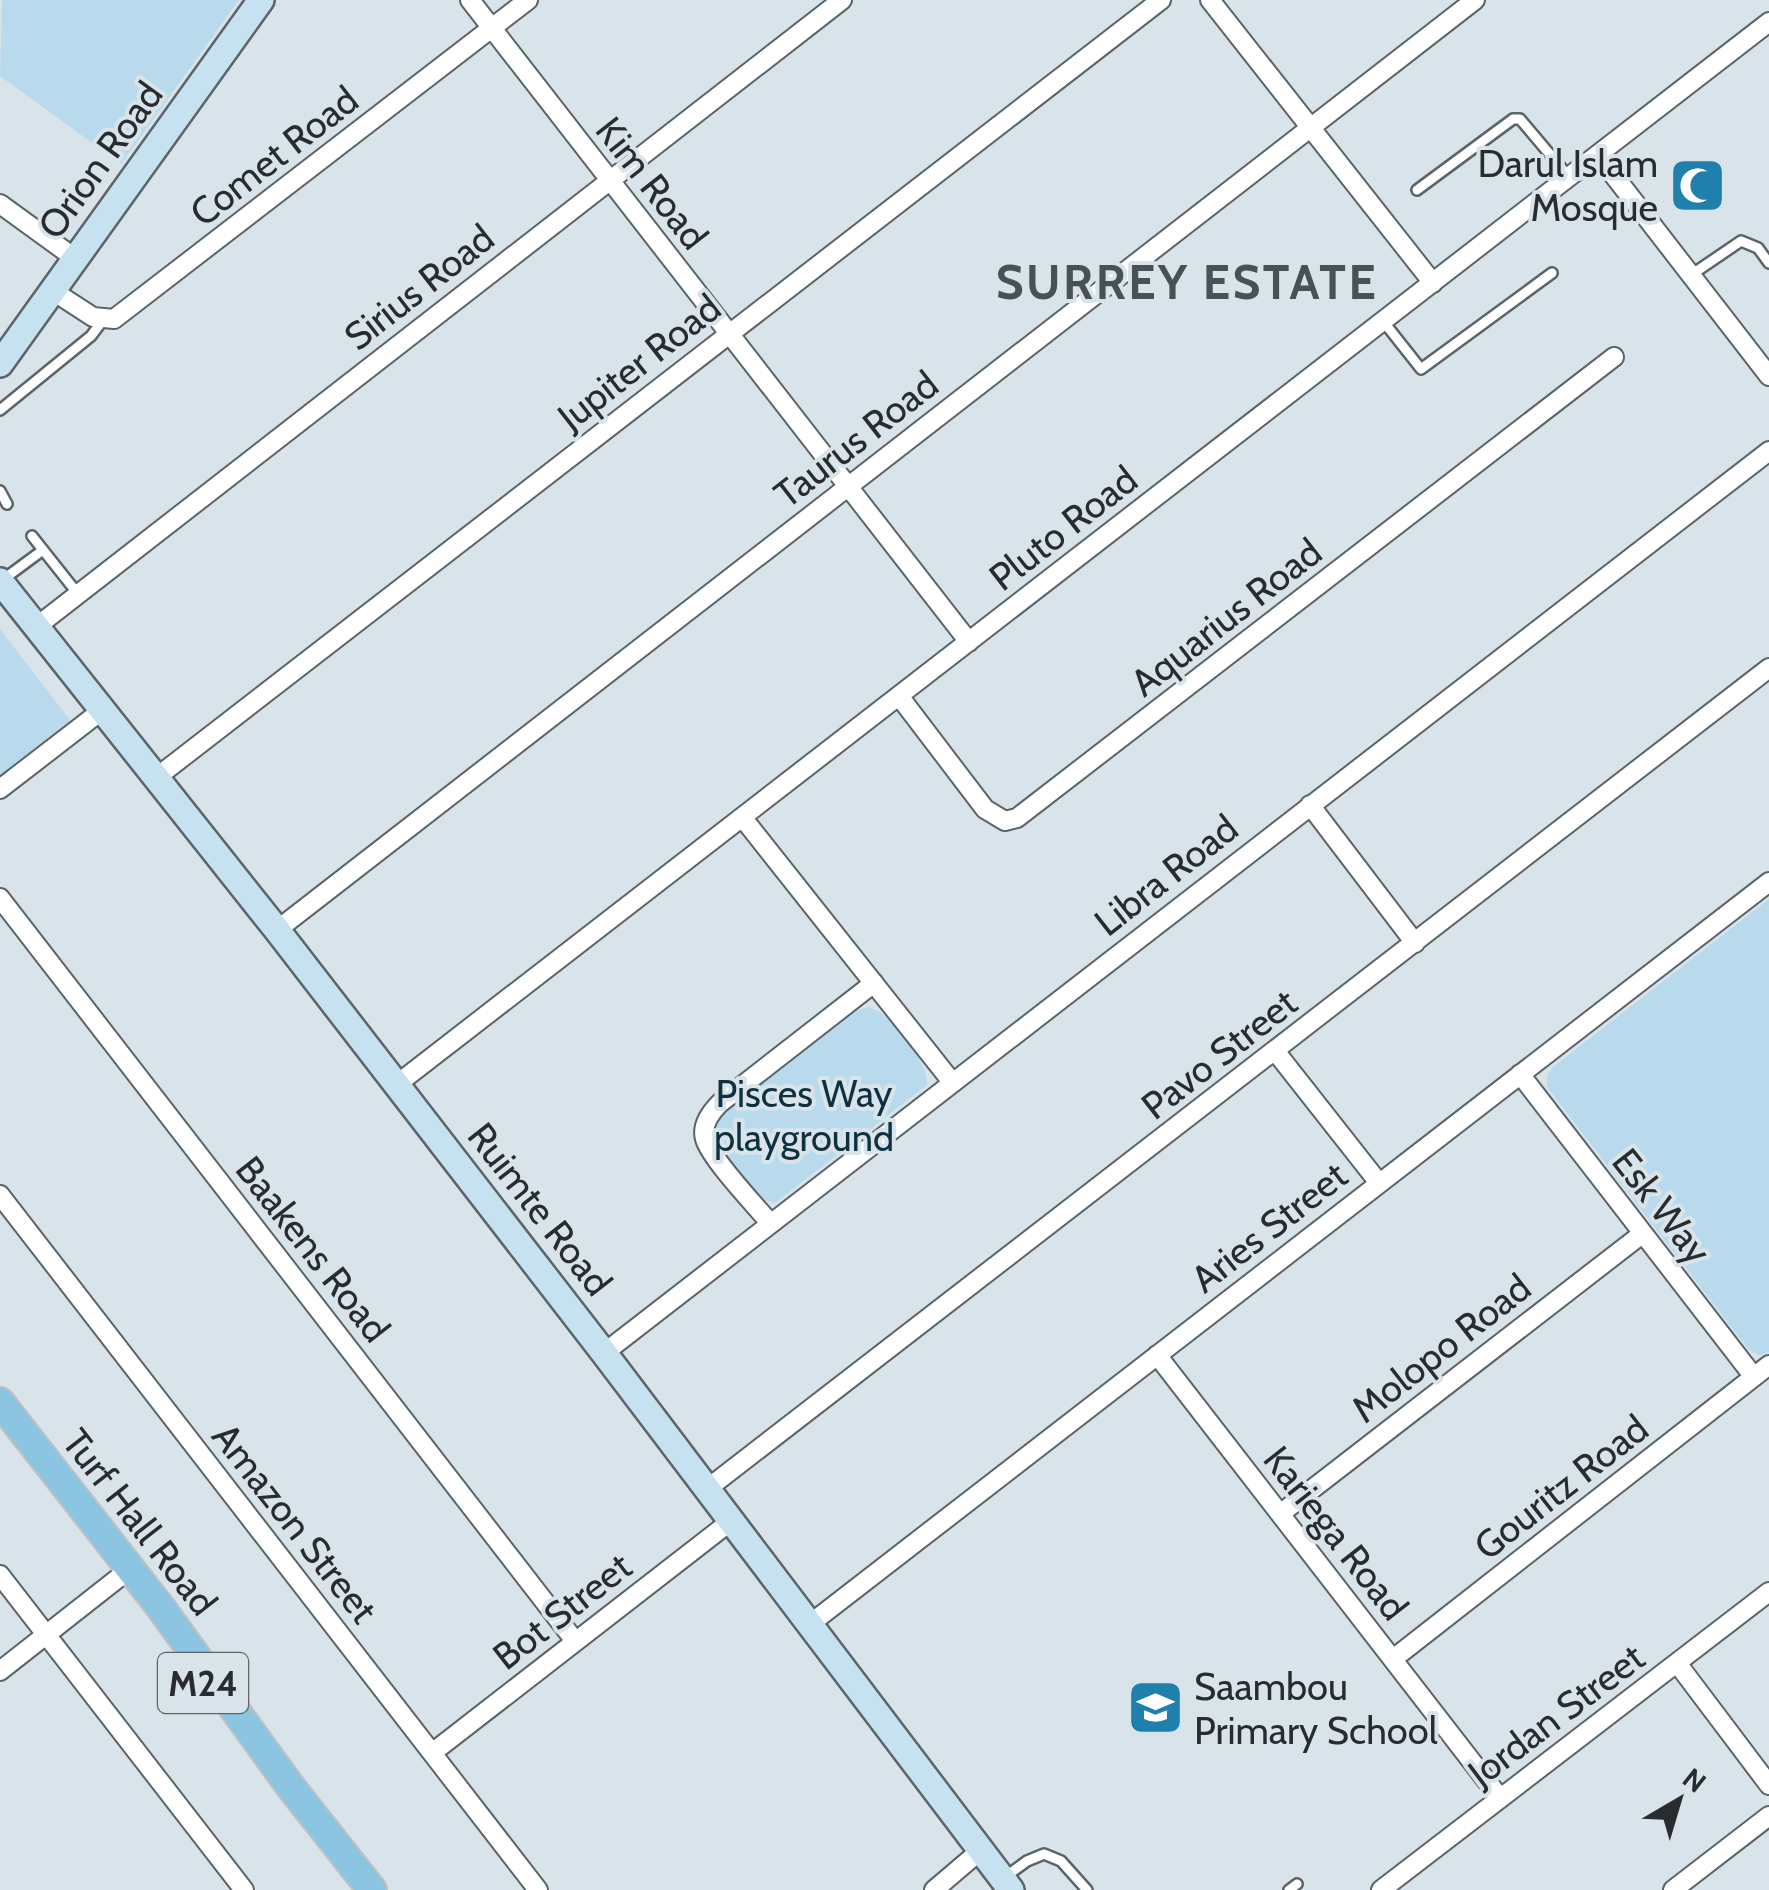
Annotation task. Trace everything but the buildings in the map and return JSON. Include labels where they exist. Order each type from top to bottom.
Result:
[{"type":"main road","name":"Turf Hall Road","points":[[0,1402],[123,1574]]},
{"type":"main road","name":"Turf Hall Road","points":[[0,1428],[123,1574],[372,1890]]},
{"type":"street","name":"Orion Road","points":[[0,364],[261,0]]},
{"type":"street","name":"Kim Road","points":[[470,0],[969,642]]},
{"type":"street","name":"Comet Road","points":[[104,320],[128,310],[528,0]]},
{"type":"street","name":"Sirius Road","points":[[36,626],[842,0]]},
{"type":"street","name":"Jupiter Road","points":[[157,778],[1161,0]]},
{"type":"street","points":[[1210,0],[1432,283]]},
{"type":"street","name":"Taurus Road","points":[[277,930],[1475,0]]},
{"type":"street","name":"Pluto Road","points":[[396,1085],[1769,22]]},
{"type":"street","points":[[1598,155],[1769,376]]},
{"type":"street","points":[[0,204],[76,259]]},
{"type":"street","points":[[53,291],[93,318],[104,320]]},
{"type":"street","name":"Aquarius Road","points":[[900,696],[985,809],[1004,820],[1017,818],[1614,357]]},
{"type":"street","name":"Libra Road","points":[[604,1353],[1769,451]]},
{"type":"street","name":"Ruimte Road","points":[[0,581],[277,930],[604,1353],[1007,1884]]},
{"type":"street","name":"Pavo Street","points":[[707,1489],[1769,668]]},
{"type":"street","points":[[0,788],[102,710]]},
{"type":"street","points":[[1310,804],[1415,942]]},
{"type":"street","points":[[742,816],[952,1082]]},
{"type":"street","name":"Aries Street","points":[[810,1624],[1769,882]]},
{"type":"street","name":"Baakens Road","points":[[0,898],[576,1641]]},
{"type":"street","points":[[770,1222],[710,1150],[704,1134],[708,1117],[720,1103],[874,983]]},
{"type":"street","points":[[1276,1052],[1379,1183]]},
{"type":"street","name":"Esk Way","points":[[1520,1074],[1642,1234],[1762,1371]]},
{"type":"street","name":"Amazon Street","points":[[0,1195],[538,1890]]},
{"type":"street","name":"Molopo Road","points":[[1280,1514],[1642,1234]]},
{"type":"street","name":"Kariega Road","points":[[1157,1355],[1500,1798]]},
{"type":"street","name":"Gouritz Road","points":[[1393,1659],[1762,1371]]},
{"type":"street","name":"Bot Street","points":[[432,1753],[731,1520]]},
{"type":"street","points":[[0,1671],[123,1574]]},
{"type":"street","points":[[0,1576],[244,1890]]},
{"type":"street","name":"Jordan Street","points":[[1382,1890],[1769,1592]]},
{"type":"street","points":[[1677,1664],[1769,1785]]},
{"type":"street","points":[[1673,1890],[1769,1816]]},
{"type":"street","points":[[934,1890],[981,1850]]},
{"type":"lane","points":[[1416,190],[1513,119],[1520,118],[1569,177]]},
{"type":"lane","points":[[1691,274],[1741,241],[1758,248],[1769,263]]},
{"type":"lane","points":[[1383,321],[1421,369],[1552,273]]},
{"type":"lane","points":[[0,410],[91,336],[104,320]]},
{"type":"lane","points":[[0,491],[7,504]]},
{"type":"lane","points":[[32,536],[78,594]]},
{"type":"lane","points":[[0,581],[43,550]]},
{"type":"lane","points":[[1007,1884],[1027,1861],[1044,1854],[1060,1862],[1087,1890]]},
{"type":"green space","points":[[2,0],[239,0],[121,164],[0,76]]},
{"type":"green space","points":[[0,629],[70,720],[0,775]]},
{"type":"green space","points":[[1769,899],[1769,1352],[1760,1355],[1749,1350],[1547,1087],[1547,1075]]},
{"type":"green space","name":"Pisces Way playground","points":[[868,1007],[887,1018],[906,1039],[922,1064],[927,1085],[775,1203],[757,1198],[716,1142],[715,1125],[724,1111],[853,1012]]},
{"type":"place","name":"Darul Islam Mosque","points":[[1697,185]]},
{"type":"place","name":"Saambou Primary School","points":[[1155,1708]]},
{"type":"district","name":"SURREY ESTATE","points":[[1187,282]]}]
